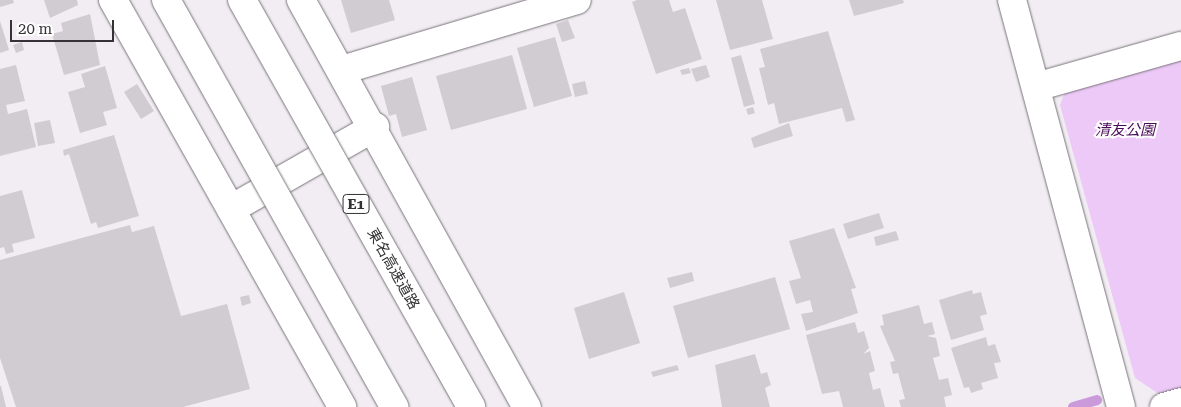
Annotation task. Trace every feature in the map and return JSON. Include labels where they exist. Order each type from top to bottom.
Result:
[{"type":"main road","points":[[112,0],[342,407]]},
{"type":"main road","points":[[166,0],[394,407]]},
{"type":"main road","name":"東名高速道路","points":[[242,0],[471,407]]},
{"type":"main road","points":[[301,0],[375,127],[527,407]]},
{"type":"main road","points":[[342,70],[577,0]]},
{"type":"main road","points":[[1012,0],[1121,407]]},
{"type":"main road","points":[[1036,88],[1181,46]]},
{"type":"main road","points":[[231,208],[375,127]]},
{"type":"main road","points":[[1164,407],[1181,402]]},
{"type":"green space","name":"清友公園","points":[[1181,57],[1181,390],[1162,396],[1135,378],[1060,105],[1066,89]]},
{"type":"building","points":[[0,0],[13,0],[14,3],[0,7]]},
{"type":"building","points":[[44,0],[77,0],[78,5],[50,18]]},
{"type":"building","points":[[341,0],[389,0],[395,20],[351,33]]},
{"type":"building","points":[[637,0],[669,0],[673,12],[685,8],[702,59],[656,74],[632,2]]},
{"type":"building","points":[[716,0],[762,0],[773,39],[730,50]]},
{"type":"building","points":[[849,0],[903,0],[904,3],[854,16]]},
{"type":"building","points":[[90,14],[100,65],[64,75],[52,34],[63,31],[61,23]]},
{"type":"building","points":[[568,20],[575,38],[562,42],[556,24]]},
{"type":"building","points":[[0,21],[9,50],[0,53]]},
{"type":"building","points":[[828,31],[855,120],[846,122],[842,108],[779,124],[774,103],[768,105],[759,68],[765,67],[760,49]]},
{"type":"building","points":[[555,37],[572,96],[534,107],[517,48]]},
{"type":"building","points":[[22,42],[24,50],[16,53],[13,45]]},
{"type":"building","points":[[512,55],[527,109],[451,130],[436,76]]},
{"type":"building","points":[[741,55],[755,104],[744,107],[731,58]]},
{"type":"building","points":[[16,65],[25,101],[6,105],[8,114],[27,109],[36,147],[0,156],[0,69]]},
{"type":"building","points":[[706,65],[710,77],[696,82],[691,69]]},
{"type":"building","points":[[105,66],[117,108],[103,112],[107,125],[80,133],[68,92],[85,87],[81,74]]},
{"type":"building","points":[[689,68],[691,73],[682,75],[680,70]]},
{"type":"building","points":[[412,77],[427,130],[402,137],[396,114],[389,116],[381,86]]},
{"type":"building","points":[[585,81],[588,94],[575,97],[572,84]]},
{"type":"building","points":[[137,84],[154,111],[141,119],[124,92]]},
{"type":"building","points":[[753,107],[755,113],[748,115],[746,109]]},
{"type":"building","points":[[50,120],[55,143],[38,146],[34,123]]},
{"type":"building","points":[[789,123],[793,136],[754,148],[751,138]]},
{"type":"building","points":[[114,135],[139,216],[98,228],[96,222],[91,224],[69,154],[64,156],[63,150]]},
{"type":"building","points":[[22,190],[35,238],[12,244],[14,252],[6,254],[4,247],[0,248],[0,196]]},
{"type":"building","points":[[879,213],[884,228],[848,239],[843,224]]},
{"type":"building","points":[[130,225],[132,232],[154,226],[181,316],[227,304],[250,389],[183,407],[16,407],[0,358],[0,260]]},
{"type":"building","points":[[834,228],[856,288],[851,289],[858,313],[806,331],[801,314],[813,312],[810,300],[796,304],[789,281],[801,278],[789,241]]},
{"type":"building","points":[[896,231],[899,240],[876,246],[874,237]]},
{"type":"building","points":[[692,272],[694,281],[670,288],[667,278]]},
{"type":"building","points":[[775,277],[790,329],[688,358],[673,306]]},
{"type":"building","points":[[972,290],[973,294],[981,292],[987,314],[980,316],[984,330],[951,340],[939,300]]},
{"type":"building","points":[[624,292],[640,343],[589,359],[574,308]]},
{"type":"building","points":[[249,295],[251,303],[242,306],[240,297]]},
{"type":"building","points":[[919,305],[924,324],[932,322],[935,334],[927,336],[936,338],[940,356],[933,358],[939,380],[948,378],[952,395],[944,397],[946,407],[901,407],[899,400],[905,399],[898,373],[893,374],[890,362],[895,361],[880,326],[884,325],[882,315]]},
{"type":"building","points":[[855,322],[858,333],[864,331],[869,348],[863,354],[870,351],[875,371],[869,373],[873,390],[880,388],[885,407],[843,407],[839,391],[822,394],[806,335]]},
{"type":"building","points":[[986,337],[988,346],[995,344],[1001,362],[994,363],[998,378],[981,383],[983,389],[971,393],[969,387],[964,388],[951,348]]},
{"type":"building","points":[[755,354],[761,374],[767,372],[771,385],[765,388],[770,407],[722,407],[715,365]]},
{"type":"building","points":[[677,365],[679,370],[653,377],[651,372]]},
{"type":"building","points":[[1,386],[6,407],[0,407]]},
{"type":"waterway","points":[[1073,407],[1097,400]]}]
